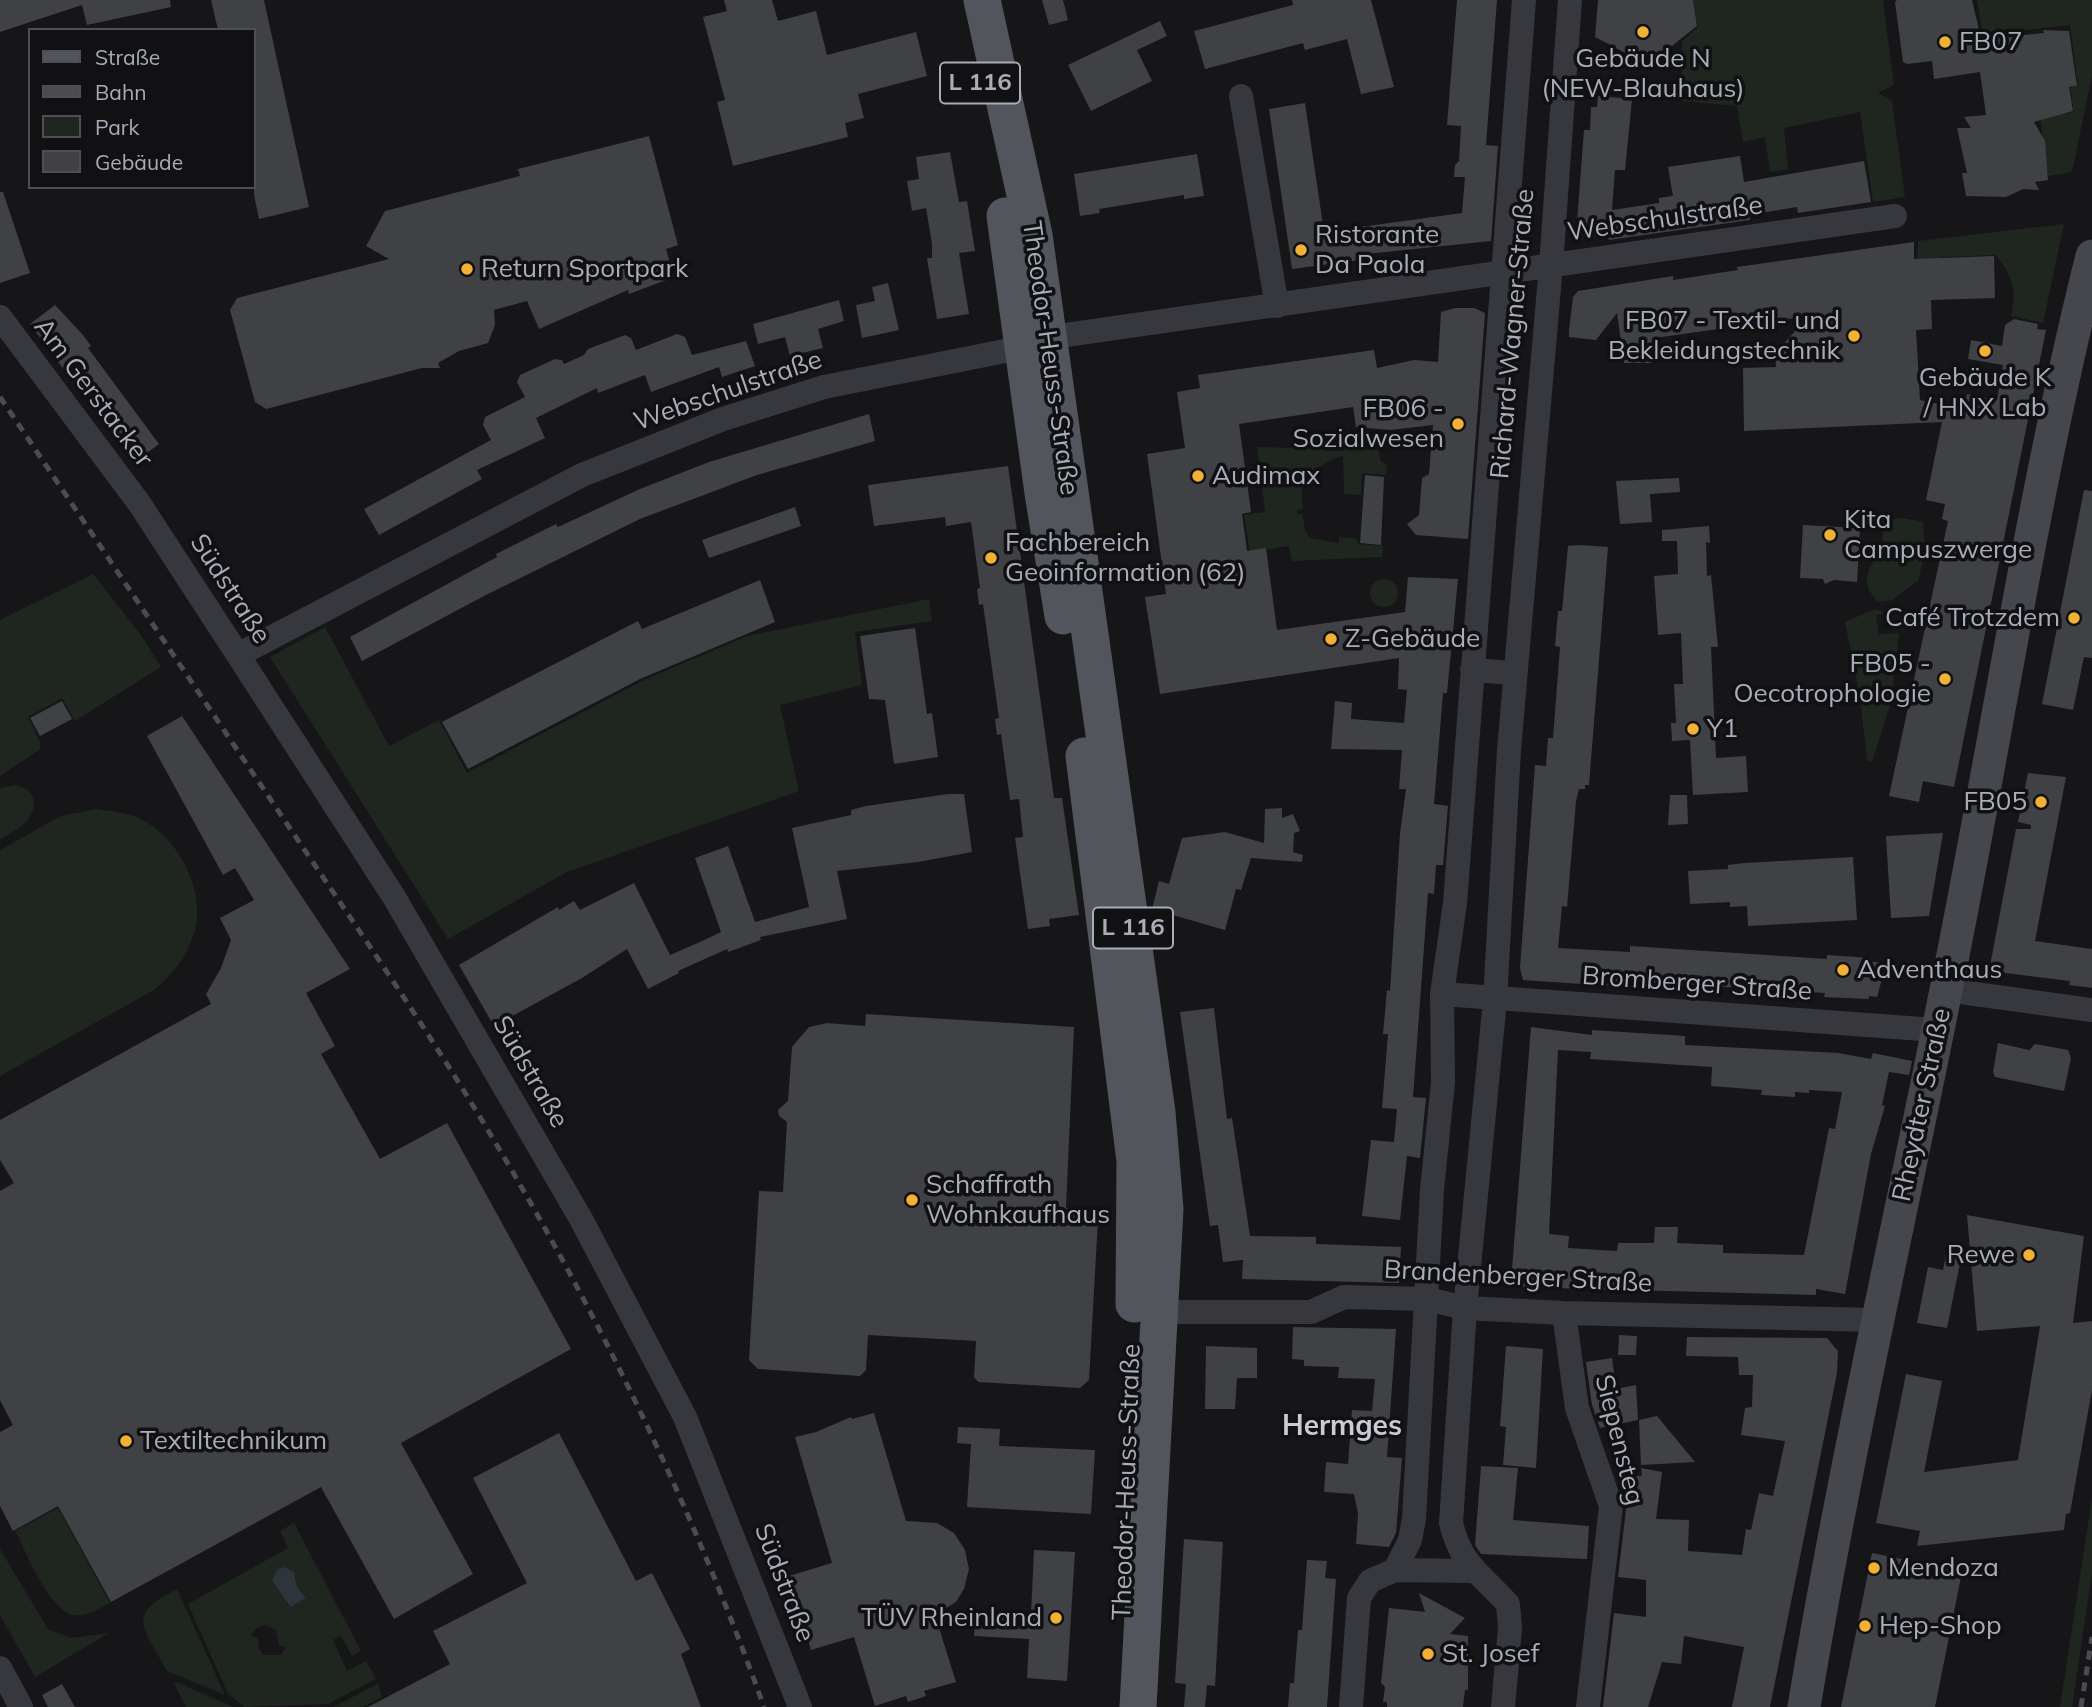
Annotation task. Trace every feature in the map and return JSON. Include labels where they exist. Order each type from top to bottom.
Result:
[{"type":"main road","name":"L 116","points":[[958,0],[981,86],[1007,162]]},
{"type":"main road","name":"L 116","points":[[982,0],[1007,162]]},
{"type":"main road","name":"Theodor-Heuss-Straße","points":[[1007,162],[1044,341],[1157,1112],[1165,1209],[1138,1707]]},
{"type":"main road","name":"Rheydter Straße","points":[[1804,1707],[1822,1595],[1876,1320],[1946,990],[2061,397],[2092,256]]},
{"type":"main road","name":"Theodor-Heuss-Straße","points":[[1044,341],[1043,493],[1077,702],[1098,887],[1129,1107],[1137,1195],[1127,1524],[1115,1707]]},
{"type":"street","name":"Richard-Wagner-Straße","points":[[1395,1570],[1410,1540],[1414,1519],[1432,1191],[1443,1082],[1442,994],[1455,903],[1524,0]]},
{"type":"street","name":"Richard-Wagner-Straße","points":[[1503,1707],[1510,1628],[1508,1604],[1472,1571],[1456,1543],[1451,1523],[1465,1308],[1495,1000],[1515,673],[1551,265],[1570,0]]},
{"type":"street","points":[[1241,96],[1277,306]]},
{"type":"street","name":"Webschulstraße","points":[[238,655],[582,475],[723,419],[824,387],[1044,341],[1504,271],[1895,216]]},
{"type":"street","name":"Am Gerstacker","points":[[0,317],[139,503]]},
{"type":"street","name":"Südstraße","points":[[139,503],[394,898],[581,1219],[685,1417],[800,1707]]},
{"type":"street","points":[[1472,670],[1515,673]]},
{"type":"street","points":[[1946,990],[2092,1010]]},
{"type":"street","points":[[1442,994],[1495,1000]]},
{"type":"street","name":"Bromberger Straße","points":[[1495,1000],[1936,1030]]},
{"type":"street","name":"Theodor-Heuss-Straße","points":[[1137,1257],[1159,1312]]},
{"type":"street","name":"Brandenberger Straße","points":[[1159,1312],[1311,1312],[1344,1297],[1427,1299],[1465,1308],[1564,1313],[1876,1320]]},
{"type":"street","name":"Siepensteg","points":[[1564,1313],[1577,1408],[1611,1506],[1587,1707]]},
{"type":"street","points":[[1351,1707],[1359,1598],[1370,1581],[1395,1570],[1472,1571]]},
{"type":"street","points":[[0,1668],[21,1707]]},
{"type":"green space","points":[[1693,0],[1883,0],[1894,85],[1878,93],[1892,101],[1905,197],[1873,202],[1860,112],[1784,128],[1788,169],[1770,172],[1765,137],[1743,142],[1737,106],[1681,101],[1682,41],[1698,27]]},
{"type":"green space","points":[[1977,0],[2092,0],[2092,76],[2072,172],[2048,176],[2040,118],[2074,112],[2070,88],[2078,86],[2070,25],[1983,35]]},
{"type":"green space","points":[[2064,224],[2043,323],[2011,316],[2014,298],[2012,284],[1996,255],[1940,257],[1940,283],[1916,285],[1918,241]]},
{"type":"green space","points":[[1257,447],[1378,450],[1381,462],[1387,464],[1386,475],[1362,473],[1361,495],[1344,494],[1343,456],[1337,457],[1318,468],[1308,479],[1302,492],[1303,509],[1297,510],[1297,514],[1303,514],[1305,531],[1310,538],[1339,543],[1339,537],[1357,539],[1358,544],[1383,546],[1382,557],[1292,561],[1289,546],[1250,552],[1244,515],[1265,512]]},
{"type":"green space","points":[[1902,518],[1923,522],[1925,552],[1918,581],[1892,600],[1878,602],[1867,581],[1868,572],[1881,546],[1881,521]]},
{"type":"green space","points":[[93,574],[141,635],[161,667],[75,721],[62,698],[28,717],[41,744],[39,750],[0,776],[0,620]]},
{"type":"green space","points":[[1384,579],[1394,583],[1398,593],[1394,603],[1384,607],[1374,603],[1370,593],[1374,583]]},
{"type":"green space","points":[[929,599],[932,621],[855,632],[862,685],[780,705],[799,791],[567,872],[448,939],[270,657],[325,627],[389,746],[439,720],[467,773],[642,681],[747,636]]},
{"type":"green space","points":[[1875,609],[1886,613],[1876,615],[1879,634],[1899,633],[1891,702],[1872,762],[1867,760],[1860,699],[1845,622]]},
{"type":"green space","points":[[15,785],[31,794],[34,800],[33,811],[22,825],[0,839],[0,788]]},
{"type":"green space","points":[[96,809],[134,816],[160,832],[171,844],[194,886],[197,917],[193,938],[177,967],[154,990],[0,1076],[0,850],[61,816]]},
{"type":"green space","points":[[2092,1498],[2092,1573],[2072,1707],[2060,1707]]},
{"type":"green space","points":[[58,1508],[110,1603],[88,1614],[74,1615],[56,1603],[40,1580],[15,1531]]},
{"type":"green space","points":[[294,1523],[361,1651],[352,1656],[341,1636],[333,1640],[347,1671],[366,1661],[376,1679],[328,1704],[244,1707],[228,1694],[188,1604],[288,1548],[280,1531]],"holes":[[[295,1575],[297,1587],[306,1598],[288,1606],[279,1590]],[[266,1625],[276,1630],[279,1645],[286,1647],[281,1655],[263,1655],[259,1649],[258,1638],[251,1636],[256,1628]]]},
{"type":"green space","points":[[0,1549],[48,1629],[71,1638],[109,1633],[35,1677],[0,1615]]},
{"type":"green space","points":[[177,1589],[225,1695],[167,1671],[146,1633],[144,1615],[160,1598]]},
{"type":"green space","points":[[177,1682],[233,1707],[186,1707],[174,1684]]},
{"type":"green space","points":[[378,1684],[382,1697],[363,1707],[333,1707]]},
{"type":"shaded area","points":[[284,1567],[294,1572],[297,1587],[306,1598],[290,1607],[272,1580],[278,1569]]},
{"type":"building","points":[[0,0],[170,0],[171,7],[87,25],[82,5],[0,32]]},
{"type":"building","points":[[211,0],[264,0],[309,207],[259,219],[254,195],[256,28],[218,28]]},
{"type":"building","points":[[724,0],[772,0],[778,21],[816,11],[827,55],[916,32],[927,76],[858,94],[864,118],[845,123],[848,137],[733,166],[717,102],[725,100],[703,17],[727,11]]},
{"type":"building","points":[[1042,0],[1063,0],[1068,20],[1049,25]]},
{"type":"building","points":[[1292,0],[1371,0],[1394,87],[1361,94],[1347,39],[1305,50],[1303,43],[1205,69],[1194,31],[1293,5]]},
{"type":"building","points":[[1457,0],[1497,0],[1486,145],[1498,146],[1491,241],[1366,254],[1367,258],[1353,261],[1292,269],[1269,109],[1305,103],[1324,232],[1462,213],[1465,177],[1454,177],[1455,165],[1459,161],[1461,126],[1447,125]]},
{"type":"building","name":"Gebäude N (NEW-Blauhaus)","points":[[1598,0],[1693,0],[1697,26],[1648,65],[1595,37]]},
{"type":"building","points":[[1972,0],[1980,34],[2023,35],[2044,33],[2043,30],[2069,31],[2077,86],[2069,87],[2073,111],[2034,122],[2045,141],[2048,180],[2035,182],[2039,190],[2023,189],[2006,197],[1966,196],[1962,173],[1967,173],[1957,128],[1971,128],[1964,117],[1986,115],[1980,72],[1934,79],[1932,61],[1907,64],[1903,62],[1895,2]]},
{"type":"building","points":[[1160,21],[1167,36],[1137,50],[1152,81],[1091,111],[1068,65]]},
{"type":"building","points":[[1598,96],[1632,99],[1625,170],[1615,170],[1612,210],[1659,203],[1659,198],[1673,196],[1668,167],[1740,156],[1744,182],[1864,161],[1871,202],[1798,213],[1797,207],[1749,215],[1750,220],[1609,240],[1608,237],[1576,235],[1584,130],[1590,130],[1591,107],[1597,107]]},
{"type":"building","name":"Return Sportpark","points":[[649,136],[678,245],[666,249],[674,277],[629,294],[628,290],[539,329],[527,301],[494,310],[495,325],[488,343],[459,351],[438,363],[440,368],[422,368],[266,409],[255,402],[230,310],[237,298],[389,259],[366,246],[385,211],[520,176],[518,169]]},
{"type":"building","points":[[950,152],[959,202],[967,201],[975,251],[959,253],[969,314],[937,319],[927,258],[932,258],[932,244],[926,208],[912,211],[907,181],[919,179],[916,157]]},
{"type":"building","points":[[1197,154],[1204,196],[1184,199],[1184,195],[1099,209],[1100,213],[1080,216],[1074,174]]},
{"type":"building","points":[[0,192],[3,192],[30,273],[0,283]]},
{"type":"building","points":[[1914,242],[1914,259],[1994,256],[1995,298],[1931,300],[1932,329],[1916,330],[1920,400],[1964,409],[1967,394],[1997,400],[2003,365],[1968,359],[1971,340],[2002,346],[2005,325],[2014,319],[2038,324],[2037,329],[2046,330],[1954,787],[1923,781],[1919,802],[1889,796],[1948,521],[1942,519],[1945,504],[1926,500],[1942,422],[1744,431],[1743,368],[1776,367],[1775,353],[1809,316],[1655,338],[1655,346],[1650,346],[1653,363],[1624,363],[1617,313],[1596,340],[1569,337],[1573,297],[1578,291],[1673,276],[1673,280],[1738,270],[1737,267]]},
{"type":"building","points":[[888,283],[899,330],[862,338],[856,305],[875,301],[872,287]]},
{"type":"building","points":[[839,300],[844,321],[818,329],[823,348],[790,356],[785,337],[758,344],[753,324]]},
{"type":"building","points":[[55,305],[83,335],[91,346],[88,348],[159,444],[133,463],[105,425],[116,417],[88,377],[76,386],[30,324]]},
{"type":"building","points":[[1455,308],[1474,308],[1485,313],[1468,539],[1416,535],[1407,524],[1419,515],[1422,478],[1429,474],[1433,425],[1390,430],[1356,427],[1353,407],[1239,424],[1251,512],[1242,514],[1247,551],[1266,548],[1277,630],[1405,612],[1408,577],[1458,579],[1447,693],[1443,693],[1434,804],[1448,806],[1443,865],[1436,865],[1434,894],[1428,893],[1413,1097],[1426,1098],[1420,1158],[1407,1156],[1400,1220],[1362,1216],[1371,1140],[1394,1142],[1397,1109],[1382,1108],[1388,1034],[1383,1034],[1387,990],[1390,991],[1400,833],[1406,789],[1399,789],[1402,750],[1331,749],[1335,701],[1352,703],[1351,719],[1404,723],[1407,690],[1398,689],[1399,658],[1160,694],[1145,597],[1166,594],[1147,454],[1185,448],[1177,392],[1200,388],[1198,375],[1374,350],[1377,368],[1414,360],[1438,362],[1441,312]]},
{"type":"building","points":[[677,334],[685,337],[692,355],[746,341],[755,366],[722,377],[719,367],[651,392],[645,375],[598,393],[597,388],[536,418],[545,438],[477,470],[482,479],[379,535],[364,509],[491,440],[483,425],[485,417],[525,397],[517,382],[520,375],[555,359],[562,360],[564,364],[584,355],[588,349],[625,335],[631,338],[636,350]]},
{"type":"building","points":[[869,414],[875,441],[757,475],[640,519],[484,596],[362,661],[350,637],[497,557],[496,554],[556,524],[558,527],[640,489],[709,462]]},
{"type":"building","points":[[1008,466],[1054,798],[1062,798],[1079,915],[1049,919],[1050,926],[1028,929],[1015,838],[1023,837],[1019,799],[1010,800],[1001,734],[997,735],[995,719],[999,718],[983,604],[979,605],[977,589],[980,588],[971,522],[946,526],[945,517],[874,526],[868,485]]},
{"type":"building","name":"FB06 - Sozialwesen","points":[[1365,475],[1384,477],[1381,545],[1360,543]]},
{"type":"building","points":[[1679,478],[1680,492],[1650,494],[1652,522],[1620,524],[1616,481]]},
{"type":"building","points":[[2084,490],[2092,491],[2092,658],[2084,657],[2073,710],[2042,704]]},
{"type":"building","points":[[795,507],[801,526],[709,558],[702,540]]},
{"type":"building","points":[[1803,525],[1860,528],[1857,582],[1834,580],[1825,584],[1823,579],[1800,578]]},
{"type":"building","points":[[1709,526],[1710,543],[1706,542],[1707,576],[1711,575],[1718,647],[1711,647],[1716,758],[1746,756],[1748,792],[1693,795],[1690,740],[1672,741],[1671,723],[1676,723],[1674,684],[1683,684],[1681,633],[1658,635],[1654,576],[1678,574],[1677,541],[1662,541],[1662,530]]},
{"type":"building","points":[[1568,546],[1608,547],[1589,785],[1585,785],[1585,789],[1579,789],[1576,801],[1567,907],[1562,906],[1558,948],[1630,952],[1630,946],[1827,959],[1827,955],[1871,958],[1871,962],[1879,962],[1882,979],[1877,997],[1824,997],[1825,993],[1628,981],[1627,987],[1523,980],[1520,968],[1535,765],[1546,766],[1548,738],[1553,738],[1560,647],[1555,646],[1558,611],[1562,611]]},
{"type":"building","points":[[760,580],[775,622],[640,679],[468,769],[442,722],[638,621],[642,629]]},
{"type":"building","points":[[915,628],[927,714],[932,713],[938,757],[894,764],[885,700],[869,699],[860,636]]},
{"type":"building","points":[[62,701],[72,719],[40,736],[30,718]]},
{"type":"building","points":[[182,716],[350,969],[306,993],[335,1046],[321,1054],[380,1159],[447,1123],[571,1349],[401,1443],[473,1574],[394,1619],[321,1487],[111,1602],[58,1506],[13,1531],[0,1506],[0,1432],[13,1425],[0,1400],[0,1191],[14,1183],[0,1160],[0,1120],[211,1004],[206,994],[221,968],[231,940],[220,918],[254,900],[235,868],[223,875],[147,736]]},
{"type":"building","points":[[2028,773],[2066,777],[2035,941],[2092,949],[2092,988],[2069,985],[2070,981],[1989,971],[2016,829],[2031,829],[2031,825],[2018,822]]},
{"type":"building","points":[[964,794],[972,852],[918,862],[837,871],[847,919],[760,937],[761,940],[728,952],[727,949],[678,971],[679,973],[648,989],[627,949],[582,978],[494,1026],[459,965],[558,907],[559,910],[574,901],[580,910],[634,883],[670,955],[700,942],[721,932],[695,858],[728,846],[755,922],[809,907],[792,828],[851,815],[851,810],[866,806]]},
{"type":"building","points":[[1670,795],[1687,795],[1688,824],[1668,825]]},
{"type":"building","points":[[1282,808],[1282,818],[1293,814],[1300,831],[1294,833],[1293,852],[1303,855],[1302,862],[1251,858],[1241,890],[1236,889],[1225,930],[1152,909],[1159,881],[1169,884],[1182,838],[1225,832],[1264,843],[1265,809]]},
{"type":"building","points":[[1943,833],[1929,916],[1891,918],[1886,836]]},
{"type":"building","points":[[1853,857],[1857,920],[1748,926],[1747,906],[1730,907],[1730,902],[1690,904],[1688,871],[1728,869],[1728,865],[1744,863]]},
{"type":"building","points":[[1214,1008],[1227,1119],[1232,1118],[1250,1236],[1316,1237],[1316,1244],[1401,1247],[1399,1283],[1242,1279],[1243,1260],[1223,1262],[1218,1225],[1210,1226],[1180,1012]]},
{"type":"building","name":"Schaffrath Wohnkaufhaus","points":[[866,1014],[1074,1027],[1066,1208],[1090,1210],[1098,1219],[1089,1380],[1080,1388],[978,1382],[974,1377],[976,1341],[868,1335],[866,1370],[860,1376],[758,1369],[749,1360],[759,1191],[783,1192],[787,1122],[779,1116],[778,1110],[788,1101],[792,1047],[809,1027],[827,1023],[865,1026]]},
{"type":"building","points":[[1531,1027],[1592,1035],[1592,1030],[1685,1036],[1685,1045],[1838,1053],[1871,1059],[1873,1053],[1912,1061],[1909,1075],[1889,1072],[1882,1105],[1885,1106],[1871,1154],[1845,1294],[1816,1289],[1816,1295],[1516,1287],[1511,1282]],"holes":[[[1558,1050],[1591,1052],[1590,1059],[1712,1067],[1711,1086],[1762,1090],[1761,1095],[1795,1097],[1795,1092],[1809,1093],[1809,1090],[1842,1092],[1835,1129],[1829,1128],[1804,1255],[1723,1253],[1723,1245],[1677,1243],[1678,1227],[1655,1227],[1654,1243],[1618,1243],[1617,1251],[1568,1248],[1569,1236],[1549,1234]]]},
{"type":"building","points":[[1998,1043],[2029,1050],[2035,1044],[2068,1050],[2071,1058],[2064,1091],[1995,1077],[1993,1072]]},
{"type":"building","points":[[1967,1215],[2084,1236],[2073,1323],[2092,1321],[2092,1390],[2070,1513],[2066,1514],[2064,1530],[1917,1546],[1920,1531],[1876,1523],[1906,1374],[1942,1381],[1924,1472],[2018,1460],[2040,1326],[1977,1331]]},
{"type":"building","points":[[1947,1249],[1962,1253],[1947,1328],[1917,1323],[1928,1267],[1943,1270]]},
{"type":"building","points":[[1293,1327],[1396,1329],[1387,1457],[1402,1458],[1396,1533],[1389,1547],[1356,1544],[1358,1513],[1354,1494],[1324,1492],[1326,1462],[1348,1464],[1352,1410],[1372,1411],[1375,1379],[1338,1378],[1339,1367],[1304,1366],[1304,1360],[1292,1359]]},
{"type":"building","points":[[1619,1335],[1637,1336],[1636,1355],[1618,1355]]},
{"type":"building","points":[[1687,1337],[1827,1338],[1838,1351],[1837,1373],[1770,1707],[1732,1707],[1744,1647],[1684,1636],[1681,1664],[1662,1662],[1648,1707],[1603,1707],[1614,1613],[1646,1617],[1646,1580],[1618,1577],[1630,1476],[1642,1476],[1641,1468],[1662,1472],[1656,1519],[1689,1520],[1688,1551],[1742,1555],[1746,1529],[1751,1530],[1759,1493],[1773,1496],[1785,1441],[1741,1435],[1745,1408],[1752,1407],[1753,1375],[1739,1375],[1738,1357],[1686,1356]]},
{"type":"building","points":[[1206,1346],[1257,1348],[1257,1378],[1237,1378],[1235,1409],[1205,1409]]},
{"type":"building","points":[[1506,1346],[1543,1349],[1536,1468],[1503,1465],[1506,1427],[1500,1426]]},
{"type":"building","points":[[1612,1358],[1616,1389],[1636,1385],[1638,1420],[1600,1428],[1592,1405],[1586,1362]]},
{"type":"building","points":[[874,1413],[906,1521],[937,1523],[954,1533],[965,1550],[969,1569],[964,1589],[956,1602],[935,1615],[956,1682],[924,1691],[926,1696],[908,1702],[906,1696],[875,1706],[854,1637],[811,1650],[789,1576],[832,1563],[795,1437],[816,1432],[851,1417],[852,1419]]},
{"type":"building","points":[[1657,1416],[1695,1462],[1641,1465],[1639,1420]]},
{"type":"building","points":[[958,1427],[1000,1429],[999,1446],[1095,1450],[1091,1514],[967,1507],[971,1444],[957,1443]]},
{"type":"building","points":[[559,1433],[636,1581],[652,1573],[690,1649],[681,1654],[701,1707],[368,1707],[450,1664],[433,1631],[527,1583],[473,1478]]},
{"type":"building","points":[[1481,1466],[1518,1468],[1513,1520],[1589,1526],[1587,1559],[1481,1554],[1475,1545]]},
{"type":"building","points":[[1184,1539],[1223,1542],[1215,1686],[1207,1685],[1205,1707],[1184,1707],[1186,1684],[1175,1683]]},
{"type":"building","name":"TÜV Rheinland","points":[[1034,1550],[1075,1552],[1067,1681],[1027,1678],[1029,1639],[974,1636],[976,1611],[1031,1614]]},
{"type":"building","points":[[1872,1553],[1956,1570],[1961,1577],[1935,1707],[1841,1707]]},
{"type":"building","points":[[1307,1560],[1327,1561],[1325,1578],[1336,1579],[1327,1707],[1288,1707],[1290,1683],[1294,1683],[1298,1630],[1302,1630]]},
{"type":"building","name":"St. Josef","points":[[1419,1593],[1465,1618],[1450,1634],[1468,1636],[1468,1690],[1465,1690],[1463,1707],[1387,1707],[1387,1702],[1383,1702],[1385,1687],[1381,1683],[1389,1608],[1425,1612]]},
{"type":"building","points":[[62,1684],[75,1707],[48,1707],[42,1695]]},
{"type":"railway","points":[[0,397],[386,971],[495,1142],[572,1278],[643,1418],[707,1561],[764,1707]]},
{"type":"railway","points":[[2081,1707],[2092,1637]]},
{"type":"place","name":"Gebäude N (NEW-Blauhaus)","points":[[1643,32]]},
{"type":"place","name":"FB07","points":[[1945,42]]},
{"type":"place","name":"Ristorante Da Paola","points":[[1301,250]]},
{"type":"place","name":"Return Sportpark","points":[[467,269]]},
{"type":"place","name":"FB07 - Textil- und Bekleidungstechnik","points":[[1854,336]]},
{"type":"place","name":"Gebäude K / HNX Lab","points":[[1985,351]]},
{"type":"place","name":"FB06 - Sozialwesen","points":[[1458,424]]},
{"type":"place","name":"Audimax","points":[[1198,476]]},
{"type":"place","name":"Kita Campuszwerge","points":[[1830,535]]},
{"type":"place","name":"Fachbereich Geoinformation (62)","points":[[991,558]]},
{"type":"place","name":"Café Trotzdem","points":[[2074,618]]},
{"type":"place","name":"Z-Gebäude","points":[[1331,639]]},
{"type":"place","name":"FB05 - Oecotrophologie","points":[[1945,679]]},
{"type":"place","name":"Y1","points":[[1693,729]]},
{"type":"place","name":"FB05","points":[[2041,802]]},
{"type":"place","name":"Adventhaus","points":[[1843,970]]},
{"type":"place","name":"Schaffrath Wohnkaufhaus","points":[[912,1200]]},
{"type":"place","name":"Rewe","points":[[2029,1255]]},
{"type":"place","name":"Textiltechnikum","points":[[126,1441]]},
{"type":"place","name":"Mendoza","points":[[1874,1568]]},
{"type":"place","name":"TÜV Rheinland","points":[[1056,1618]]},
{"type":"place","name":"Hep-Shop","points":[[1865,1626]]},
{"type":"place","name":"St. Josef","points":[[1428,1654]]},
{"type":"district","name":"Hermges","points":[[1342,1427]]}]
